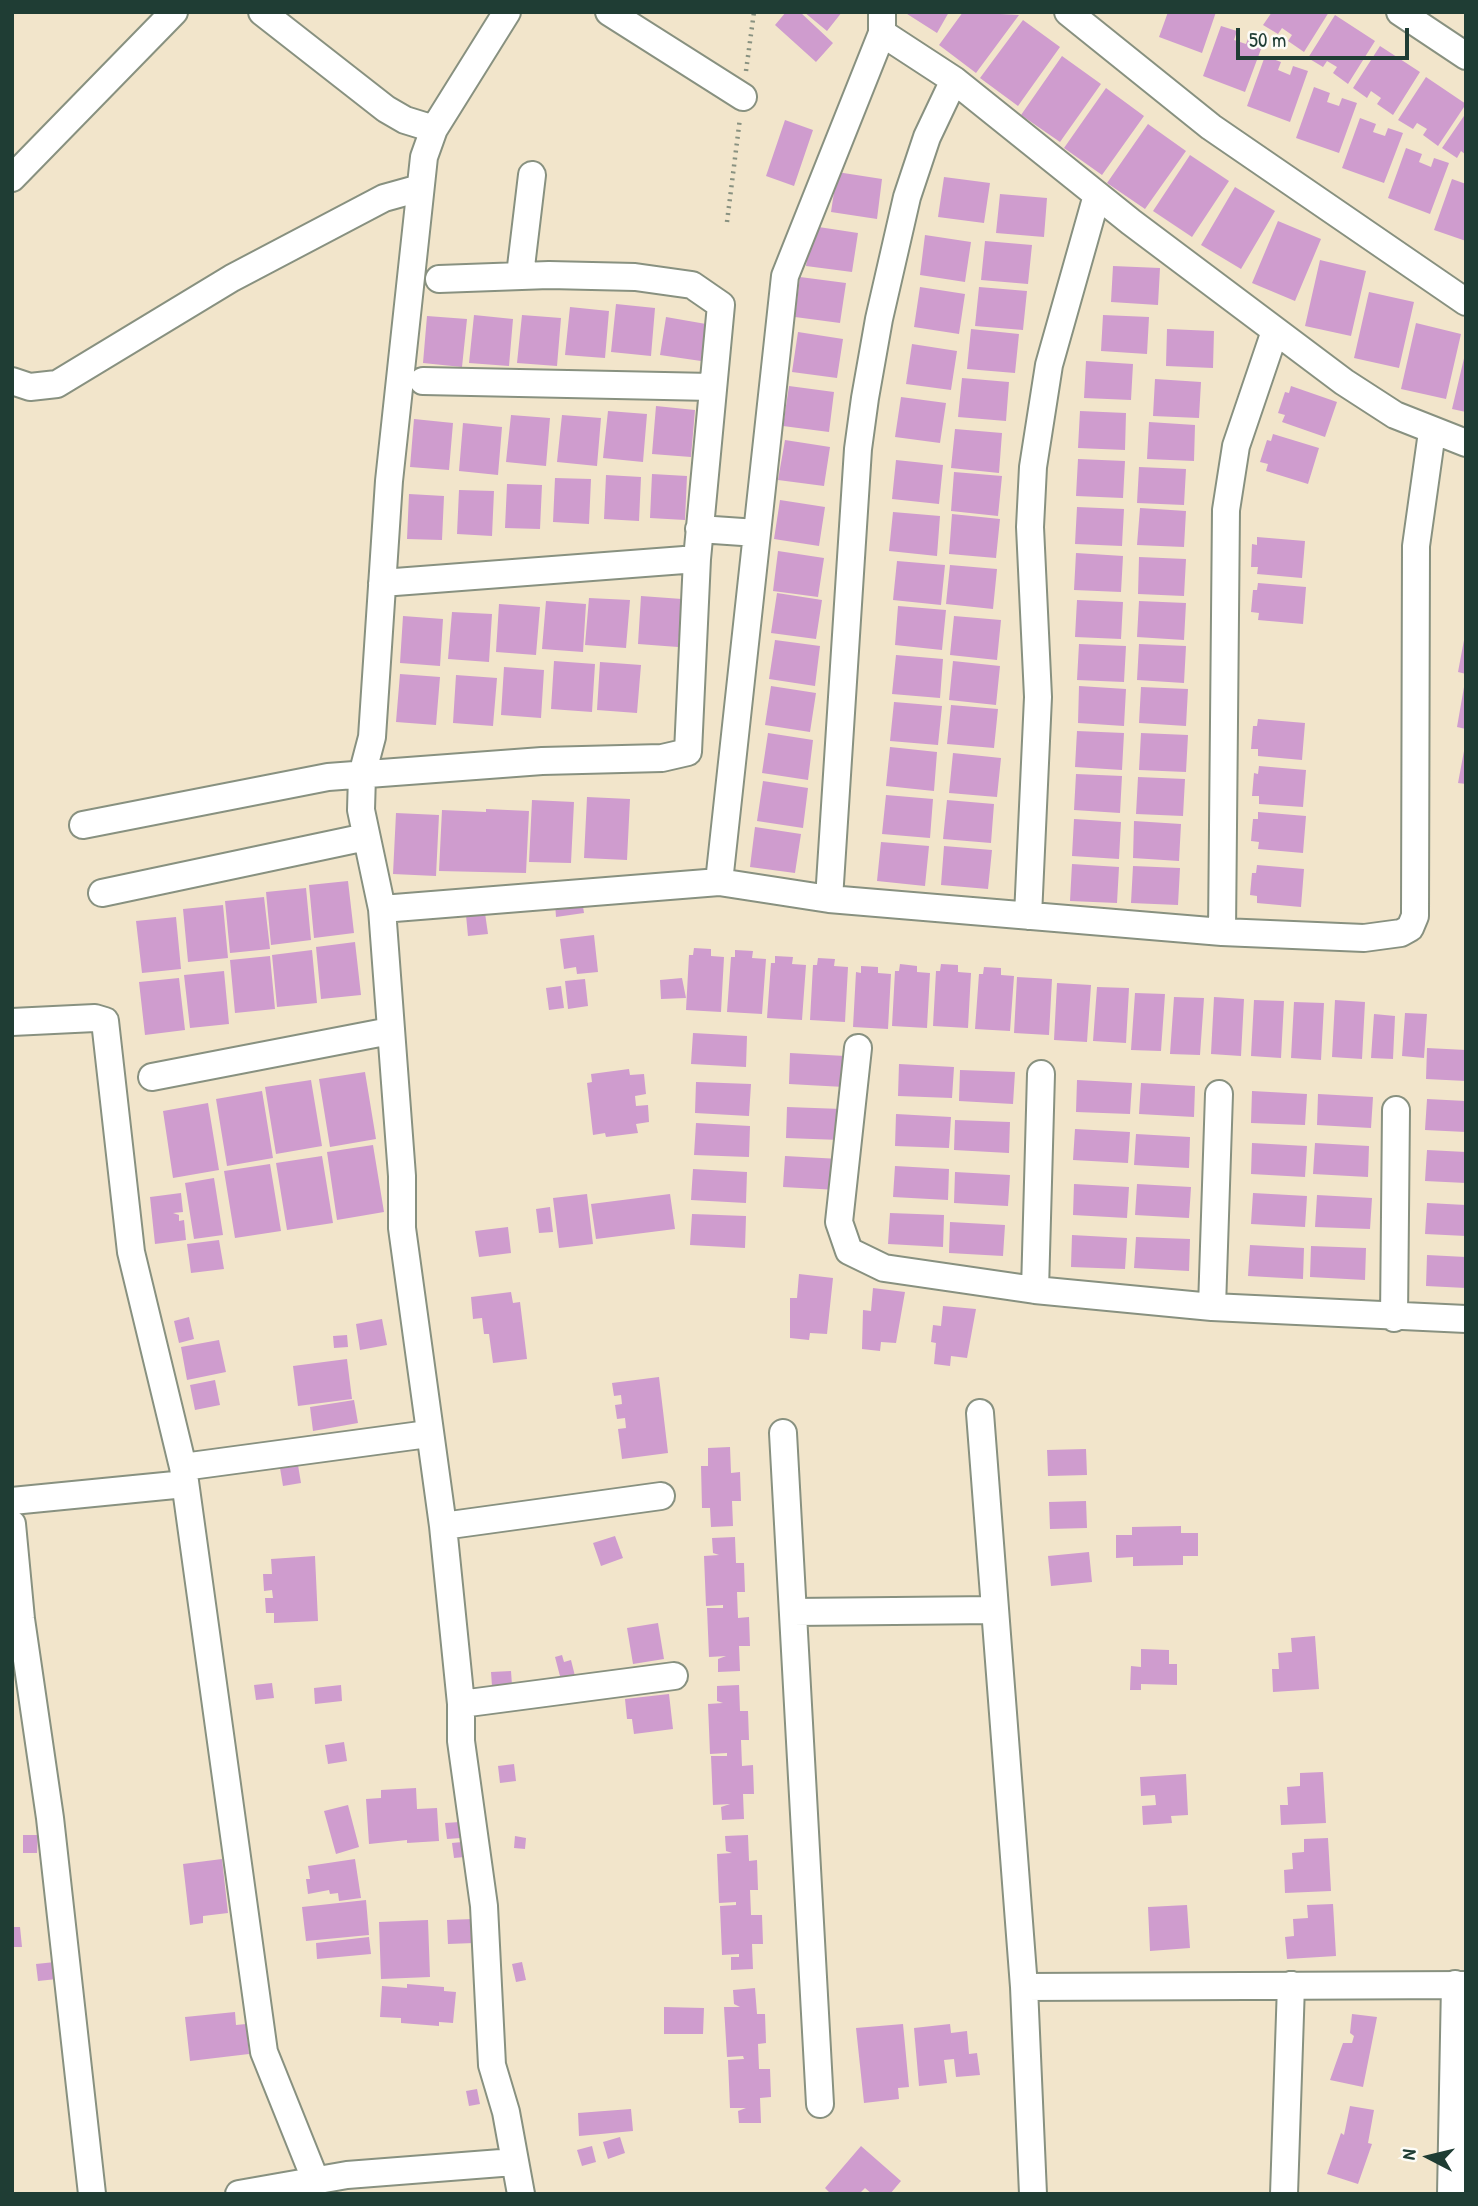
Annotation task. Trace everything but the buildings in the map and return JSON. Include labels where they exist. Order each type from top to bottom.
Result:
[{"type":"street","points":[[12,178],[174,12]]},
{"type":"street","points":[[262,12],[386,109],[405,120],[434,130]]},
{"type":"street","points":[[507,12],[434,130],[424,157],[390,481],[372,737],[362,775],[361,810],[382,909],[402,1176],[402,1228],[428,1434],[443,1527],[461,1704],[461,1741],[484,1906],[492,2065],[506,2112],[521,2194]]},
{"type":"street","points":[[609,12],[743,96]]},
{"type":"street","points":[[1068,12],[1211,127],[1466,302]]},
{"type":"street","points":[[1400,12],[1466,56]]},
{"type":"street","points":[[719,882],[785,276],[882,22],[1097,195],[1354,389],[1395,415],[1432,432],[1466,443]]},
{"type":"street","points":[[830,899],[858,449],[865,398],[879,319],[907,197],[927,137],[954,80]]},
{"type":"street","points":[[520,275],[532,175]]},
{"type":"street","points":[[12,381],[30,387],[57,384],[232,278],[384,198],[421,188]]},
{"type":"street","points":[[1028,916],[1038,697],[1030,527],[1032,477],[1049,365],[1097,195]]},
{"type":"street","points":[[83,825],[279,786],[362,775],[542,761],[662,758],[688,752],[699,530],[721,305],[692,285],[635,277],[520,275],[439,279]]},
{"type":"street","points":[[1222,932],[1226,510],[1236,446],[1275,331]]},
{"type":"street","points":[[423,380],[712,387]]},
{"type":"street","points":[[382,909],[719,882],[830,899],[1222,932],[1364,937],[1389,936],[1410,928],[1415,916],[1416,546],[1432,432]]},
{"type":"street","points":[[699,530],[757,533]]},
{"type":"street","points":[[382,583],[697,559]]},
{"type":"street","points":[[102,893],[366,837]]},
{"type":"street","points":[[12,1022],[95,1017],[105,1021],[131,1252],[184,1476],[264,2052],[315,2179]]},
{"type":"street","points":[[152,1077],[390,1031]]},
{"type":"street","points":[[858,1048],[839,1222],[849,1251],[884,1268],[1035,1290],[1212,1307],[1394,1318],[1466,1319]]},
{"type":"street","points":[[1035,1290],[1041,1074]]},
{"type":"street","points":[[1212,1307],[1219,1094]]},
{"type":"street","points":[[1394,1318],[1396,1110]]},
{"type":"street","points":[[980,1413],[1024,1987],[1033,2194]]},
{"type":"street","points":[[783,1433],[820,2104]]},
{"type":"street","points":[[12,1501],[184,1476],[428,1434]]},
{"type":"street","points":[[443,1527],[661,1496]]},
{"type":"street","points":[[12,1524],[21,1619],[50,1818],[92,2194]]},
{"type":"street","points":[[793,1612],[995,1611]]},
{"type":"street","points":[[461,1704],[674,1676]]},
{"type":"street","points":[[1024,1987],[1461,1984],[1451,2194]]},
{"type":"street","points":[[1284,2194],[1291,1985]]},
{"type":"street","points":[[239,2194],[315,2179],[514,2162]]}]
